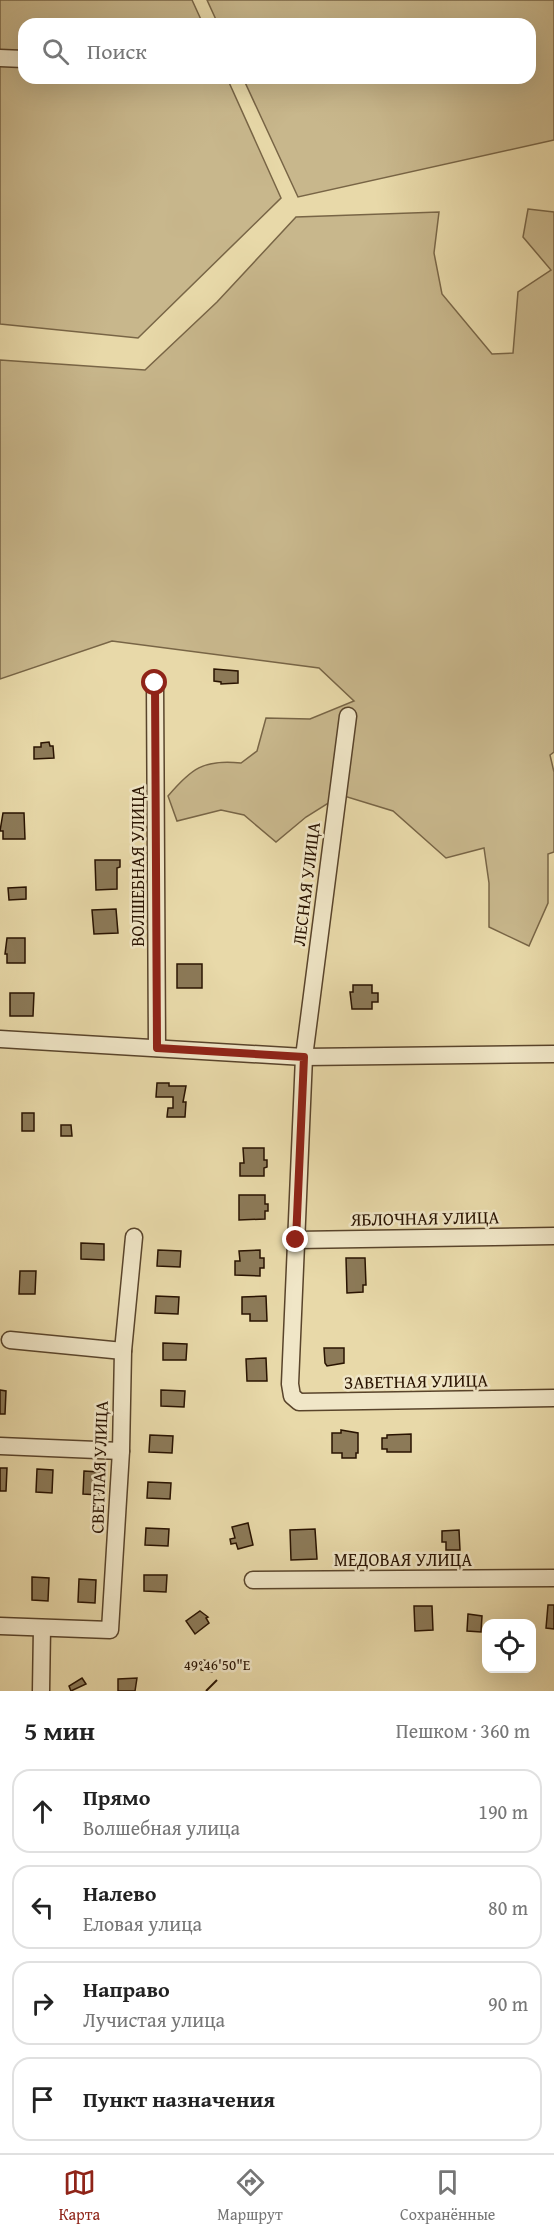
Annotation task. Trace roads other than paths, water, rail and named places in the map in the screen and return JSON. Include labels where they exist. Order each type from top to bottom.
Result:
[{"type":"street","points":[[0,58],[18,59]]},
{"type":"street","name":"ВОЛШЕБНАЯ УЛИЦА","points":[[155,683],[157,1048]]},
{"type":"street","name":"ЛЕСНАЯ УЛИЦА","points":[[290,1384],[304,1057],[348,716]]},
{"type":"street","points":[[0,1039],[304,1057],[554,1054]]},
{"type":"street","name":"ЯБЛОЧНАЯ УЛИЦА","points":[[296,1240],[554,1236]]},
{"type":"street","name":"СВЕТЛАЯ УЛИЦА","points":[[42,1628],[110,1630],[121,1451],[123,1351],[134,1238]]},
{"type":"street","points":[[10,1340],[123,1351]]},
{"type":"street","name":"ЗАВЕТНАЯ УЛИЦА","points":[[290,1384],[292,1396],[299,1402],[554,1398]]},
{"type":"street","points":[[0,1446],[121,1451]]},
{"type":"street","name":"МЕДОВАЯ УЛИЦА","points":[[253,1580],[554,1578]]},
{"type":"street","points":[[0,1626],[42,1628],[41,1691]]}]
